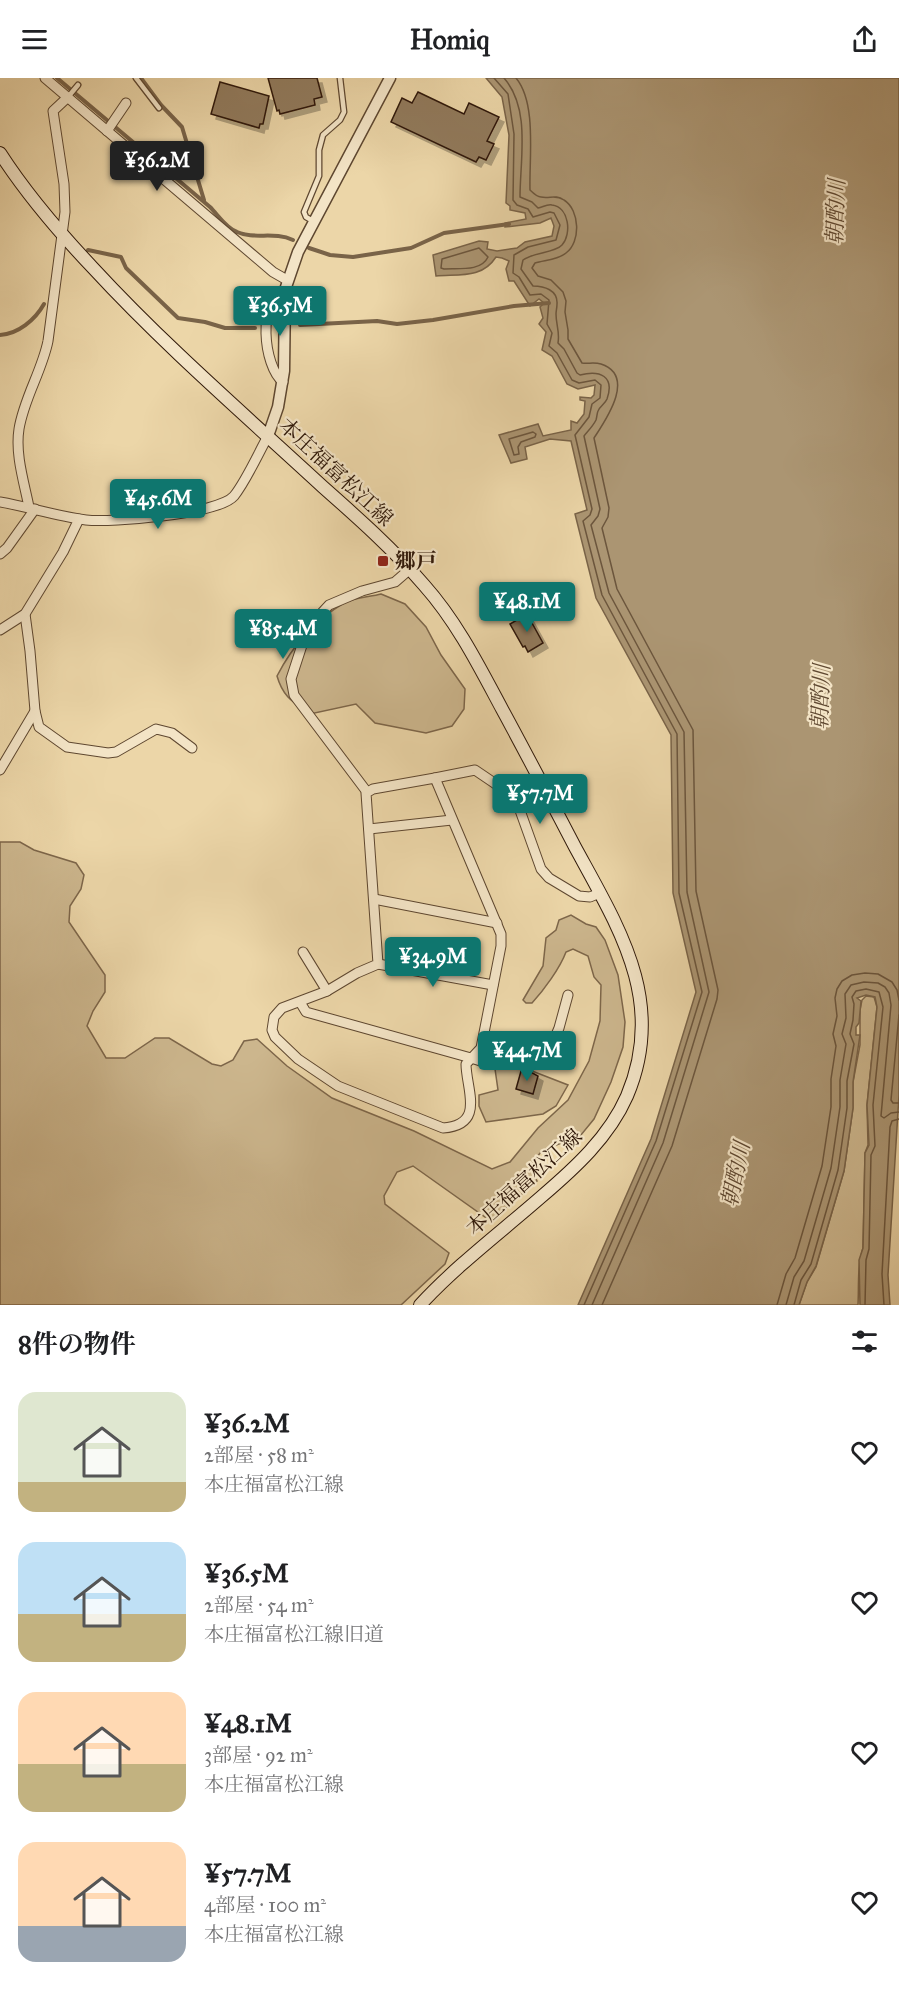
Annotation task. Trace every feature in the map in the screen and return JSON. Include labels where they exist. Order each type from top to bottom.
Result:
[{"type":"main road","name":"本庄福富松江線","points":[[0,153],[36,204],[138,317],[372,531],[441,604],[466,643],[600,893],[630,955],[641,1000],[640,1046],[636,1069],[627,1095],[610,1126],[573,1169],[462,1264],[420,1305]]},
{"type":"street","points":[[45,78],[110,126],[286,285]]},
{"type":"street","points":[[0,502],[60,516],[89,520],[158,517],[218,506],[233,498],[268,436],[278,407],[285,355],[286,285],[298,252],[390,78]]},
{"type":"street","points":[[0,554],[7,548],[32,508],[20,458],[19,430],[22,413],[45,355],[63,236],[64,184],[53,111],[69,96]]},
{"type":"street","points":[[110,126],[126,103]]},
{"type":"street","points":[[283,382],[275,374],[273,368],[266,330],[273,299],[286,285]]},
{"type":"street","points":[[0,630],[25,614],[63,552],[79,519]]},
{"type":"street","points":[[378,964],[367,792],[294,695],[291,680],[305,636],[329,605],[362,591],[395,582],[410,569]]},
{"type":"street","points":[[25,614],[35,711],[39,727],[67,747],[108,753],[116,752],[156,729],[172,733],[192,748]]},
{"type":"street","points":[[0,770],[35,711]]},
{"type":"street","points":[[367,792],[475,770],[506,790],[517,802],[541,869],[557,884],[579,896],[590,897],[600,893]]},
{"type":"street","points":[[435,778],[501,934],[501,946],[481,1048],[466,1064],[472,1099],[471,1110],[463,1121],[453,1127],[443,1128],[338,1086],[298,1059],[275,1037],[272,1023],[277,1012],[282,1008],[327,991],[357,972],[378,964],[493,985]]},
{"type":"street","points":[[369,829],[452,820]]},
{"type":"street","points":[[374,899],[497,923]]},
{"type":"street","points":[[303,952],[327,991]]},
{"type":"street","points":[[300,1002],[306,1011],[490,1064],[512,1062],[528,1066],[545,1061],[559,1028],[568,995]]},
{"type":"lane","points":[[136,78],[159,108]]},
{"type":"lane","points":[[314,221],[306,217],[304,212],[319,176],[319,150],[322,135],[340,120],[344,112],[340,78]]},
{"type":"lane","points":[[69,96],[77,86]]},
{"type":"shaded area","points":[[381,594],[405,604],[426,627],[441,655],[465,689],[464,709],[452,726],[426,733],[375,723],[356,704],[310,714],[282,689],[277,676],[297,645],[314,626],[348,601]]},
{"type":"shaded area","points":[[0,842],[20,842],[34,850],[76,863],[84,875],[81,889],[70,906],[69,922],[105,975],[105,992],[87,1026],[106,1058],[125,1058],[155,1038],[169,1038],[212,1064],[221,1066],[233,1060],[244,1041],[257,1039],[287,1066],[332,1098],[414,1131],[492,1169],[510,1162],[538,1128],[568,1100],[589,1061],[600,1021],[601,985],[594,977],[588,956],[573,949],[566,952],[542,992],[532,1003],[526,1003],[523,1000],[543,966],[546,938],[556,930],[559,920],[571,915],[596,927],[605,940],[618,975],[625,1022],[623,1047],[611,1082],[594,1119],[581,1135],[542,1151],[530,1165],[537,1181],[494,1218],[485,1217],[413,1166],[397,1172],[384,1196],[385,1204],[449,1253],[445,1264],[401,1305],[0,1305]]},
{"type":"shaded area","points":[[866,996],[874,997],[877,1007],[867,1105],[868,1145],[865,1153],[863,1248],[859,1269],[858,1305],[799,1305],[807,1282],[816,1267],[844,1171],[853,1108],[853,1082],[860,1045],[860,1010],[862,1000]]},
{"type":"shaded area","points":[[510,1067],[527,1069],[568,1085],[556,1106],[543,1114],[486,1122],[479,1106],[479,1095],[498,1090],[495,1069]]},
{"type":"water","name":"朝酌川","points":[[486,78],[899,78],[899,1095],[888,1275],[890,1305],[860,1305],[859,1260],[863,1248],[865,1153],[869,1145],[867,1105],[877,1007],[875,997],[866,995],[857,998],[861,1001],[856,1035],[860,1035],[844,1171],[816,1266],[807,1282],[799,1305],[578,1305],[651,1139],[696,992],[673,893],[671,735],[596,598],[575,514],[587,510],[571,441],[550,439],[525,447],[527,459],[511,463],[499,435],[538,424],[543,436],[571,430],[571,421],[577,423],[584,414],[585,401],[580,400],[580,397],[591,398],[594,395],[595,385],[578,389],[567,384],[552,356],[542,350],[546,332],[539,324],[543,318],[540,307],[544,303],[539,299],[530,306],[514,281],[509,281],[506,269],[509,261],[496,257],[484,269],[477,272],[436,276],[433,255],[479,241],[488,242],[487,249],[497,251],[517,248],[525,242],[552,236],[554,226],[551,218],[540,223],[505,227],[505,223],[526,219],[525,213],[510,210],[510,206],[506,203],[509,135],[502,97]]},
{"type":"building","points":[[268,78],[317,78],[322,97],[314,99],[315,105],[280,114],[279,110],[277,111]]},
{"type":"building","points":[[220,82],[269,96],[263,124],[260,124],[259,128],[211,114]]},
{"type":"building","points":[[418,92],[464,114],[469,103],[499,117],[487,141],[494,144],[486,160],[479,157],[476,162],[391,122],[402,98],[412,103]]},
{"type":"building","points":[[527,614],[543,643],[528,652],[510,624]]},
{"type":"building","points":[[527,1070],[538,1076],[533,1094],[516,1089],[521,1071],[526,1072]]},
{"type":"waterway","points":[[57,78],[210,207],[233,230],[244,234],[279,236],[293,240]]},
{"type":"waterway","points":[[141,78],[161,105],[182,127],[204,200]]},
{"type":"waterway","points":[[309,248],[330,255],[353,257],[411,248],[444,233],[509,224]]},
{"type":"waterway","points":[[88,250],[121,257],[126,268],[178,318],[225,328],[255,328]]},
{"type":"waterway","points":[[300,325],[377,321],[397,324],[514,306],[549,303]]},
{"type":"waterway","points":[[0,335],[13,332],[25,325],[44,304]]},
{"type":"place","name":"郷戸","points":[[383,561]]}]
